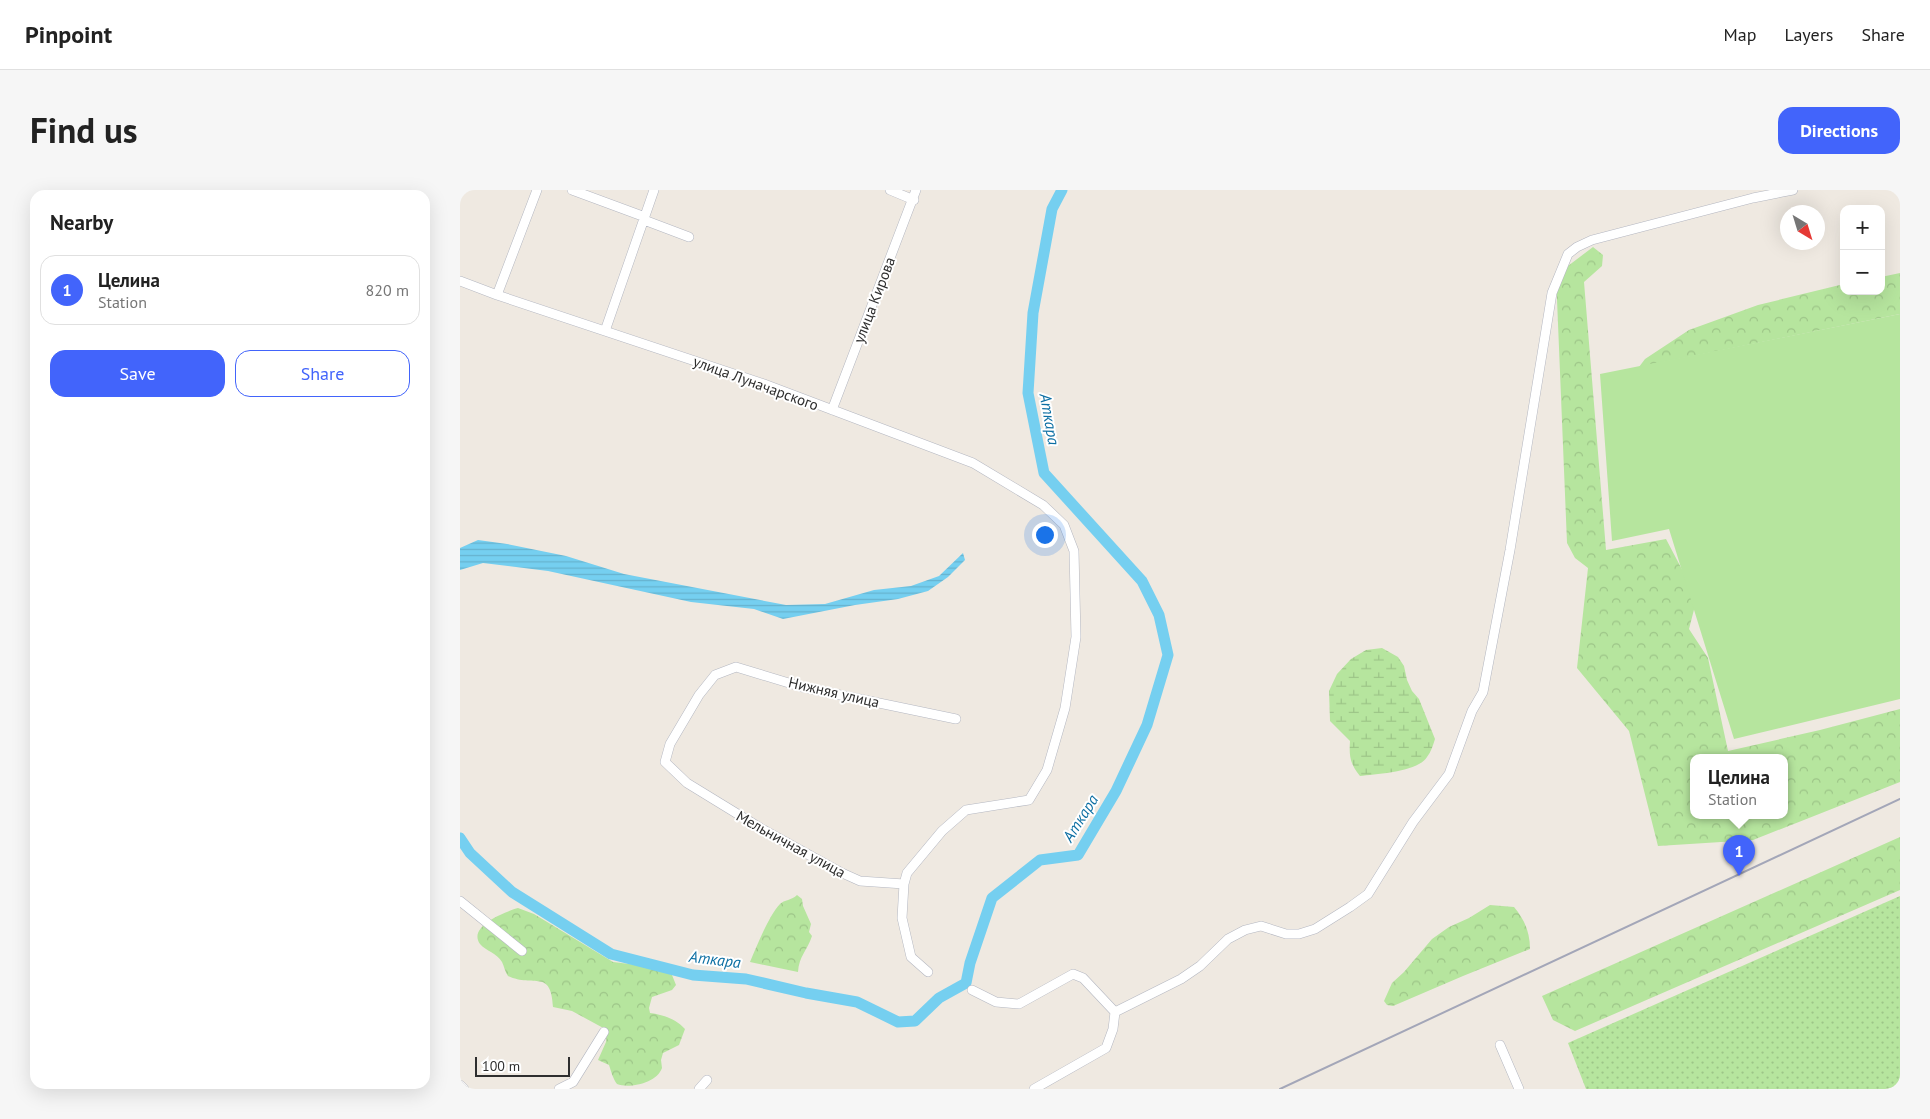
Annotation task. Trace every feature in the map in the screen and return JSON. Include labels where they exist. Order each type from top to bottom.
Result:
[{"type":"street","points":[[497,295],[537,190]]},
{"type":"street","points":[[572,190],[689,237]]},
{"type":"street","points":[[606,332],[654,190]]},
{"type":"street","points":[[890,190],[914,200]]},
{"type":"street","name":"улица Кирова","points":[[832,410],[914,200],[916,190]]},
{"type":"street","points":[[1114,1012],[1181,979],[1200,966],[1228,939],[1245,930],[1261,926],[1286,934],[1299,934],[1315,929],[1350,907],[1368,894],[1413,822],[1449,774],[1472,711],[1483,692],[1510,550],[1552,293],[1568,254],[1577,247],[1592,240],[1753,198],[1793,190]]},
{"type":"street","name":"улица Луначарского","points":[[460,281],[764,384],[973,463],[1042,505],[1064,525],[1074,551],[1076,637],[1065,708],[1046,770],[1028,800],[966,810],[936,838],[907,874],[904,884]]},
{"type":"street","name":"Нижняя улица","points":[[665,762],[670,744],[698,695],[715,675],[736,667],[802,687],[956,719]]},
{"type":"street","name":"Мельничная улица","points":[[665,762],[687,783],[762,829],[840,872],[860,881],[904,884]]},
{"type":"street","points":[[904,884],[902,918],[911,957],[928,972]]},
{"type":"street","points":[[460,900],[522,951]]},
{"type":"street","points":[[972,990],[996,1002],[1019,1004],[1073,974],[1083,978],[1114,1012],[1113,1029],[1106,1048],[1034,1089]]},
{"type":"street","points":[[559,1089],[573,1082],[604,1032]]},
{"type":"street","points":[[1500,1045],[1519,1089]]},
{"type":"street","points":[[699,1089],[706,1080]]},
{"type":"street","points":[[460,1085],[464,1089]]},
{"type":"green space","points":[[1593,247],[1603,255],[1602,266],[1584,282],[1606,550],[1666,539],[1697,598],[1689,629],[1708,658],[1728,751],[1900,709],[1900,782],[1753,840],[1658,846],[1629,731],[1577,668],[1588,568],[1575,558],[1567,543],[1556,275]]},
{"type":"green space","points":[[1900,273],[1900,314],[1639,367],[1645,359],[1689,330],[1758,305],[1840,285],[1840,295],[1885,295],[1885,276]]},
{"type":"green space","points":[[1900,314],[1900,699],[1734,739],[1669,529],[1612,541],[1600,374]]},
{"type":"green space","points":[[1382,648],[1398,657],[1404,666],[1407,680],[1412,691],[1419,699],[1435,739],[1427,757],[1415,766],[1386,773],[1360,776],[1351,760],[1350,741],[1330,721],[1329,691],[1337,674],[1351,659],[1366,650]]},
{"type":"green space","points":[[1900,837],[1900,890],[1575,1031],[1553,1020],[1542,996]]},
{"type":"green space","points":[[797,895],[802,899],[811,924],[809,932],[812,936],[800,962],[798,972],[750,962],[763,932],[776,909],[782,903]]},
{"type":"green space","points":[[1900,896],[1900,1089],[1586,1089],[1568,1043]]},
{"type":"green space","points":[[1490,905],[1514,907],[1526,927],[1530,949],[1393,1006],[1387,1005],[1384,1001],[1392,983],[1432,939],[1449,927],[1469,918]]},
{"type":"green space","points":[[518,908],[534,914],[613,962],[654,967],[672,975],[676,985],[672,990],[652,997],[649,1008],[650,1013],[669,1018],[685,1029],[679,1045],[663,1053],[661,1060],[662,1068],[655,1078],[642,1084],[628,1086],[617,1084],[609,1065],[598,1060],[606,1042],[607,1030],[572,1011],[553,1007],[552,995],[545,983],[508,976],[500,959],[480,944],[477,937],[483,925],[506,912]]},
{"type":"water","points":[[478,540],[566,556],[624,574],[786,605],[825,604],[874,590],[911,586],[939,576],[963,553],[965,560],[948,577],[928,591],[898,599],[783,619],[754,609],[691,602],[548,571],[483,563],[460,570],[460,548]]},
{"type":"waterway","name":"Аткара","points":[[460,838],[470,853],[512,892],[611,954],[693,975],[746,979],[806,993],[857,1002],[898,1022],[915,1021],[939,998],[966,983],[970,963],[992,898],[1040,860],[1078,855],[1116,791],[1147,725],[1168,655],[1159,615],[1142,581],[1044,473],[1028,393],[1033,313],[1052,209],[1062,190]]},
{"type":"railway","points":[[1280,1089],[1900,799]]},
{"type":"place","name":"Целина","points":[[1739,876]]}]
